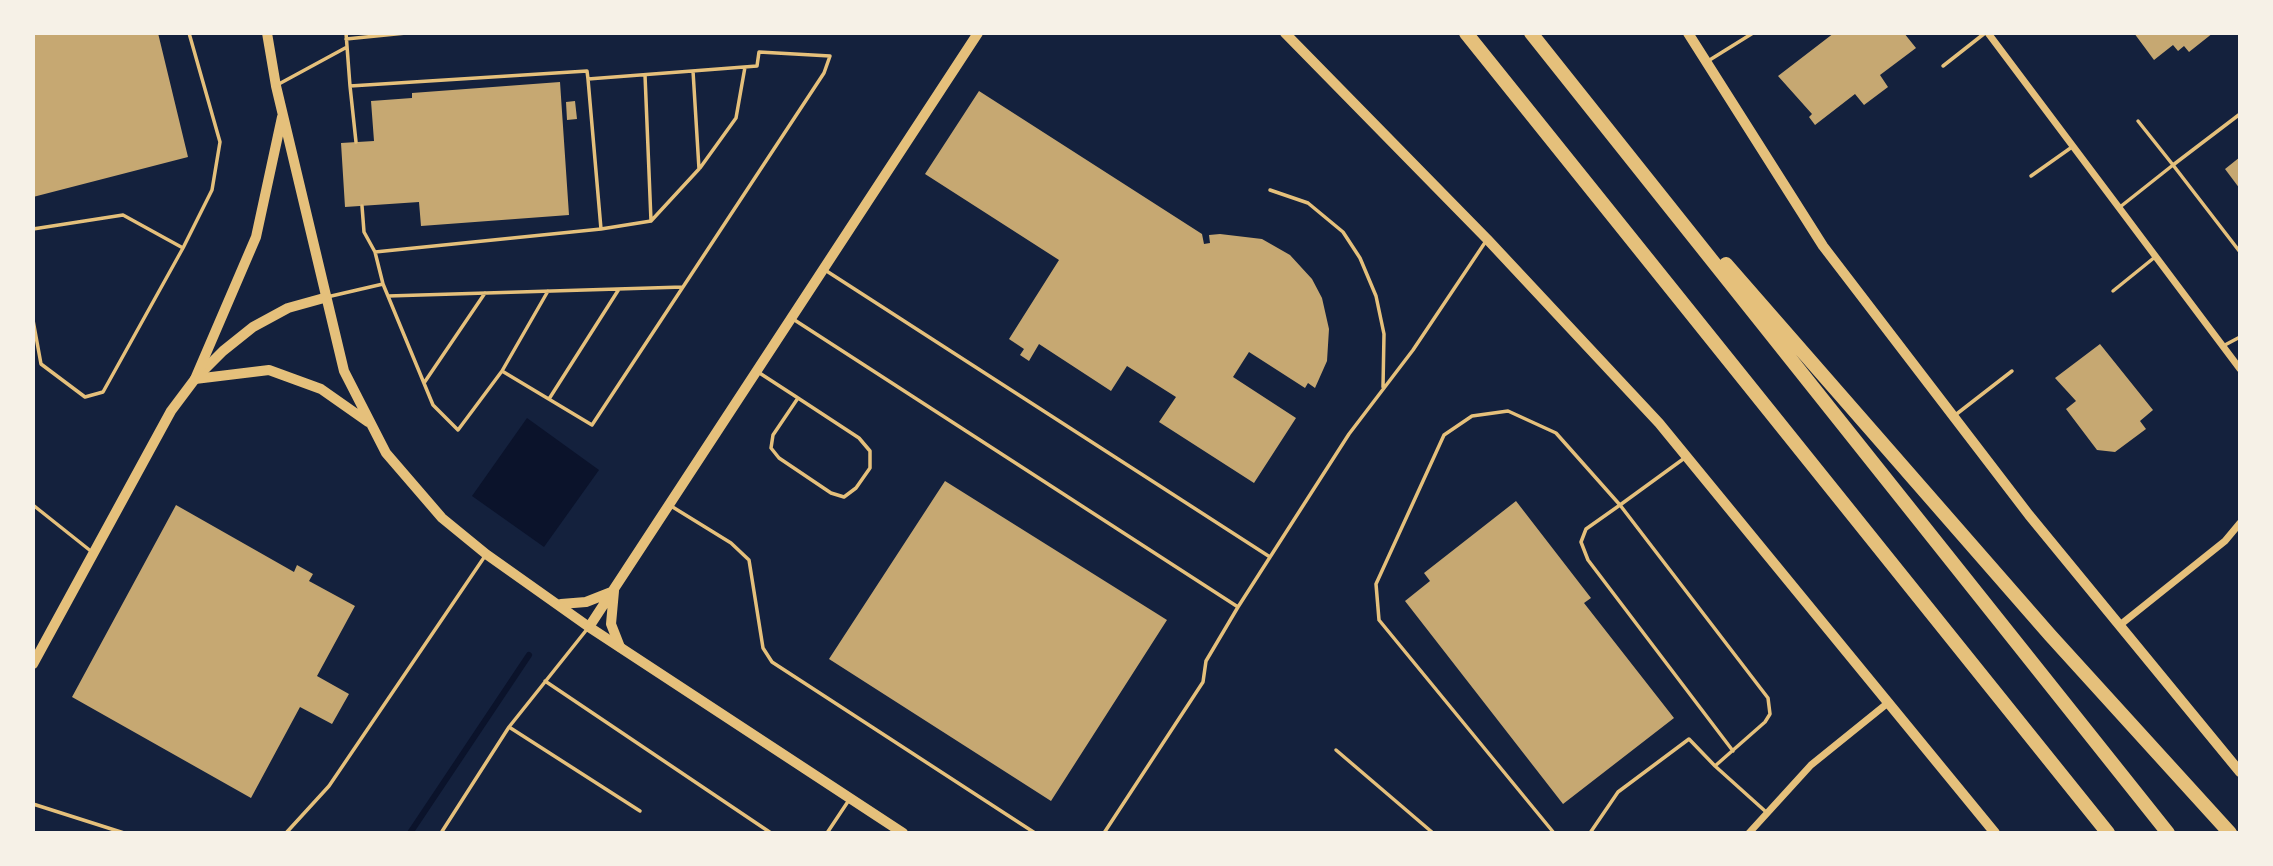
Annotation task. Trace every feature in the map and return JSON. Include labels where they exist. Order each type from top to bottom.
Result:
[{"type":"highway","points":[[1466,33],[2108,833]]},
{"type":"highway","points":[[1531,33],[2168,833]]},
{"type":"highway","points":[[1629,156],[1800,346],[2050,635],[2230,833]]},
{"type":"main road","points":[[267,33],[276,86],[324,298],[344,371],[386,453],[442,518],[486,554],[561,604],[589,627],[903,833]]},
{"type":"main road","points":[[1285,33],[1487,239],[1688,455],[1995,833]]},
{"type":"main road","points":[[1688,33],[1823,246],[1952,417],[2240,772]]},
{"type":"main road","points":[[195,379],[256,237],[283,113]]},
{"type":"main road","points":[[195,379],[269,369],[321,389],[370,424]]},
{"type":"street","points":[[589,627],[978,33]]},
{"type":"street","points":[[1987,33],[2240,369]]},
{"type":"street","points":[[33,664],[171,411],[195,379],[223,351],[253,327],[288,308],[324,298]]},
{"type":"street","points":[[2120,625],[2225,541],[2240,523]]},
{"type":"street","points":[[561,604],[586,602],[614,591]]},
{"type":"street","points":[[614,591],[611,624],[620,647]]},
{"type":"street","points":[[1749,833],[1765,811],[1811,765],[1889,702]]},
{"type":"lane","points":[[33,320],[41,364],[85,397],[103,392],[212,190],[219,142],[190,33]]},
{"type":"lane","points":[[356,142],[346,36],[407,33]]},
{"type":"lane","points":[[1707,62],[1753,33]]},
{"type":"lane","points":[[1944,66],[1987,33]]},
{"type":"lane","points":[[276,86],[346,47]]},
{"type":"lane","points":[[502,371],[592,425],[824,73],[831,56],[759,52],[757,66],[588,79]]},
{"type":"lane","points":[[375,252],[650,222],[699,169],[736,117],[745,67]]},
{"type":"lane","points":[[350,86],[587,71],[601,229]]},
{"type":"lane","points":[[693,71],[699,169]]},
{"type":"lane","points":[[645,75],[650,222]]},
{"type":"lane","points":[[2119,208],[2240,114]]},
{"type":"lane","points":[[2138,121],[2240,252]]},
{"type":"lane","points":[[2031,176],[2073,146]]},
{"type":"lane","points":[[1270,190],[1308,202],[1343,232],[1360,258],[1376,296],[1384,334],[1383,389]]},
{"type":"lane","points":[[362,206],[364,232],[375,252],[383,284],[424,383],[433,404],[458,430],[502,371],[548,291]]},
{"type":"lane","points":[[33,229],[123,215],[183,248]]},
{"type":"lane","points":[[1104,833],[1203,682],[1206,661],[1349,434],[1487,239]]},
{"type":"lane","points":[[2113,291],[2156,257]]},
{"type":"lane","points":[[824,269],[1270,557]]},
{"type":"lane","points":[[324,298],[383,284]]},
{"type":"lane","points":[[388,296],[683,287]]},
{"type":"lane","points":[[549,399],[619,289]]},
{"type":"lane","points":[[424,383],[485,293]]},
{"type":"lane","points":[[791,318],[1238,607]]},
{"type":"lane","points":[[2223,346],[2240,337]]},
{"type":"lane","points":[[757,370],[859,438],[870,451],[870,468],[856,488],[844,496],[831,493],[779,458],[771,448],[774,435],[798,398]]},
{"type":"lane","points":[[1952,417],[2012,371]]},
{"type":"lane","points":[[1554,833],[1379,620],[1376,584],[1444,435],[1472,416],[1508,411],[1556,433],[1620,505],[1768,698],[1770,714],[1715,766]]},
{"type":"lane","points":[[1688,455],[1586,529],[1581,542],[1588,560],[1733,751]]},
{"type":"lane","points":[[33,505],[94,553]]},
{"type":"lane","points":[[669,505],[731,543],[749,560],[763,648],[772,662],[1035,833]]},
{"type":"lane","points":[[286,833],[329,786],[486,554]]},
{"type":"lane","points":[[441,833],[509,727],[589,627]]},
{"type":"lane","points":[[545,681],[771,833]]},
{"type":"lane","points":[[509,727],[640,811]]},
{"type":"lane","points":[[1590,833],[1618,792],[1689,739],[1765,811]]},
{"type":"lane","points":[[1336,750],[1433,833]]},
{"type":"lane","points":[[827,833],[850,798]]},
{"type":"lane","points":[[33,804],[124,833]]},
{"type":"water","points":[[527,418],[599,470],[544,547],[472,496]]},
{"type":"building","points":[[33,33],[158,33],[188,157],[33,197]]},
{"type":"building","points":[[1834,33],[1904,33],[1916,48],[1880,75],[1888,87],[1864,105],[1855,94],[1815,125],[1809,117],[1812,114],[1778,76]]},
{"type":"building","points":[[2134,33],[2213,33],[2189,52],[2184,46],[2178,51],[2173,45],[2154,60]]},
{"type":"building","points":[[560,82],[569,215],[421,226],[419,202],[345,207],[341,143],[374,141],[371,101],[412,98],[412,93]]},
{"type":"building","points":[[979,91],[1202,234],[1204,244],[1210,243],[1209,235],[1220,234],[1262,239],[1290,255],[1312,279],[1322,298],[1329,329],[1327,361],[1315,388],[1308,383],[1305,388],[1249,352],[1233,377],[1296,418],[1254,483],[1159,422],[1176,397],[1127,366],[1111,391],[1039,344],[1029,361],[1020,355],[1024,349],[1009,339],[1059,260],[925,174]]},
{"type":"building","points":[[575,101],[577,119],[567,120],[566,102]]},
{"type":"building","points":[[2240,157],[2240,189],[2225,169]]},
{"type":"building","points":[[2100,344],[2153,410],[2140,421],[2146,429],[2115,452],[2097,450],[2066,409],[2076,401],[2055,378]]},
{"type":"building","points":[[945,481],[1167,620],[1051,801],[829,659]]},
{"type":"building","points":[[1516,501],[1591,598],[1584,603],[1674,718],[1563,804],[1405,601],[1430,581],[1424,573]]},
{"type":"building","points":[[176,505],[294,572],[297,565],[313,574],[309,581],[355,606],[317,676],[349,694],[332,724],[300,707],[251,798],[72,697]]},
{"type":"waterway","points":[[410,833],[529,655]]}]
